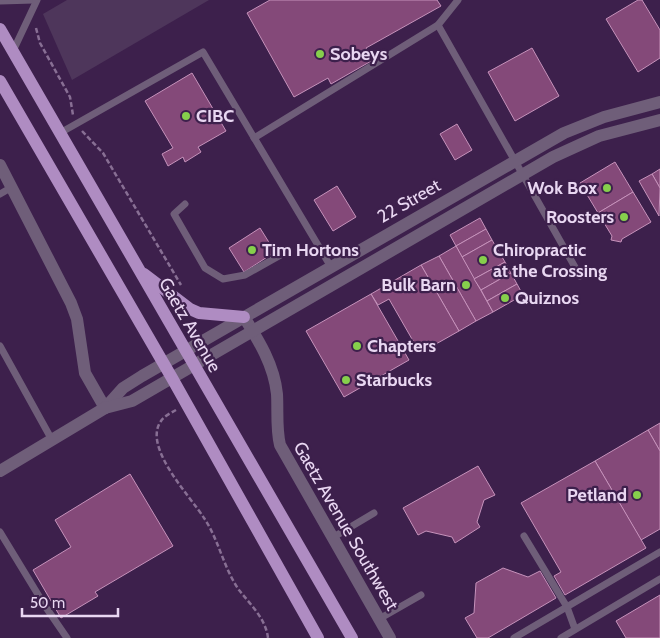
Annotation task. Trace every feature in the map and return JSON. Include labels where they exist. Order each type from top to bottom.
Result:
[{"type":"main road","name":"Gaetz Avenue","points":[[0,29],[184,351],[352,638]]},
{"type":"main road","points":[[0,82],[164,364],[318,638]]},
{"type":"main road","points":[[138,270],[190,309],[199,313],[244,317]]},
{"type":"street","name":"22 Street","points":[[105,408],[123,388],[184,351],[564,133],[588,122],[660,102]]},
{"type":"street","name":"22 Street","points":[[105,408],[132,402],[252,330],[522,175],[586,142],[622,129],[660,120]]},
{"type":"street","points":[[0,165],[71,302],[77,319],[85,373],[105,408],[0,470]]},
{"type":"street","name":"Gaetz Avenue Southwest","points":[[244,317],[269,360],[277,394],[276,427],[280,445],[390,638]]},
{"type":"lane","points":[[0,1],[36,0],[13,51]]},
{"type":"lane","points":[[254,138],[438,25],[458,0]]},
{"type":"lane","points":[[438,25],[580,276]]},
{"type":"lane","points":[[60,133],[203,52],[331,266]]},
{"type":"lane","points":[[0,194],[12,187]]},
{"type":"lane","points":[[185,204],[174,214],[205,268],[222,279],[245,275],[286,252]]},
{"type":"lane","points":[[0,346],[52,440]]},
{"type":"lane","points":[[332,538],[374,514]]},
{"type":"lane","points":[[0,532],[67,638]]},
{"type":"lane","points":[[524,536],[567,607],[575,630]]},
{"type":"lane","points":[[514,638],[660,552]]},
{"type":"lane","points":[[561,638],[660,579]]},
{"type":"lane","points":[[379,619],[421,595]]},
{"type":"path","points":[[30,23],[36,26],[40,43],[66,89],[72,103],[71,111]]},
{"type":"path","points":[[84,135],[103,153],[185,291]]},
{"type":"path","points":[[176,410],[164,417],[158,425],[157,434],[160,449],[175,479],[210,528],[226,568],[262,619],[268,638]]},
{"type":"shaded area","points":[[67,0],[209,0],[72,80],[43,14]]},
{"type":"building","name":"Sobeys","points":[[270,0],[437,0],[441,6],[366,48],[373,60],[331,84],[328,78],[294,97],[247,13]]},
{"type":"building","points":[[638,0],[642,0],[660,30],[660,58],[638,72],[606,19]]},
{"type":"building","points":[[532,48],[559,96],[515,121],[488,72]]},
{"type":"building","name":"CIBC","points":[[192,73],[226,131],[198,147],[201,152],[185,162],[183,157],[168,166],[162,154],[173,148],[145,101]]},
{"type":"building","points":[[457,124],[472,150],[455,160],[440,134]]},
{"type":"building","name":"Wok Box","points":[[615,162],[633,192],[598,213],[580,183]]},
{"type":"building","points":[[660,169],[660,188],[652,174]]},
{"type":"building","points":[[652,174],[660,188],[659,216],[639,181]]},
{"type":"building","points":[[337,186],[356,217],[333,231],[314,200]]},
{"type":"building","name":"Roosters","points":[[633,192],[651,222],[622,239],[621,242],[611,240],[612,236],[598,213]]},
{"type":"building","points":[[480,218],[486,229],[456,246],[450,235]]},
{"type":"building","name":"Tim Hortons","points":[[260,228],[275,252],[244,272],[229,248]]},
{"type":"building","points":[[486,229],[492,240],[462,257],[456,246]]},
{"type":"building","name":"Chiropractic at the Crossing","points":[[492,240],[505,262],[474,279],[462,257]]},
{"type":"building","name":"Bulk Barn","points":[[456,246],[493,312],[476,321],[439,256]]},
{"type":"building","points":[[439,256],[476,321],[459,331],[421,265]]},
{"type":"building","points":[[505,262],[511,273],[481,290],[474,279]]},
{"type":"building","points":[[421,265],[459,331],[420,353],[389,299],[378,305],[371,294]]},
{"type":"building","points":[[511,273],[517,284],[487,301],[481,290]]},
{"type":"building","name":"Quiznos","points":[[517,284],[523,295],[493,312],[487,301]]},
{"type":"building","name":"Chapters","points":[[371,294],[409,360],[344,397],[306,331]]},
{"type":"building","points":[[660,423],[660,451],[648,430]]},
{"type":"building","name":"Petland","points":[[648,430],[660,451],[660,529],[641,540],[595,461]]},
{"type":"building","points":[[595,461],[646,548],[565,595],[554,576],[561,572],[521,503]]},
{"type":"building","points":[[478,466],[495,495],[484,500],[477,522],[480,527],[455,543],[452,537],[426,531],[418,535],[403,508]]},
{"type":"building","points":[[130,474],[173,546],[95,592],[98,596],[61,618],[33,570],[71,547],[55,520]]},
{"type":"building","points":[[503,568],[528,577],[540,571],[556,598],[488,638],[477,638],[465,618],[474,613],[476,583]]},
{"type":"building","points":[[660,595],[660,638],[626,638],[616,621]]},
{"type":"place","name":"Sobeys","points":[[320,54]]},
{"type":"place","name":"CIBC","points":[[186,116]]},
{"type":"place","name":"Wok Box","points":[[607,188]]},
{"type":"place","name":"Roosters","points":[[624,217]]},
{"type":"place","name":"Tim Hortons","points":[[252,250]]},
{"type":"place","name":"Chiropractic at the Crossing","points":[[483,260]]},
{"type":"place","name":"Bulk Barn","points":[[466,285]]},
{"type":"place","name":"Quiznos","points":[[505,298]]},
{"type":"place","name":"Chapters","points":[[357,346]]},
{"type":"place","name":"Starbucks","points":[[346,380]]},
{"type":"place","name":"Petland","points":[[637,495]]}]
